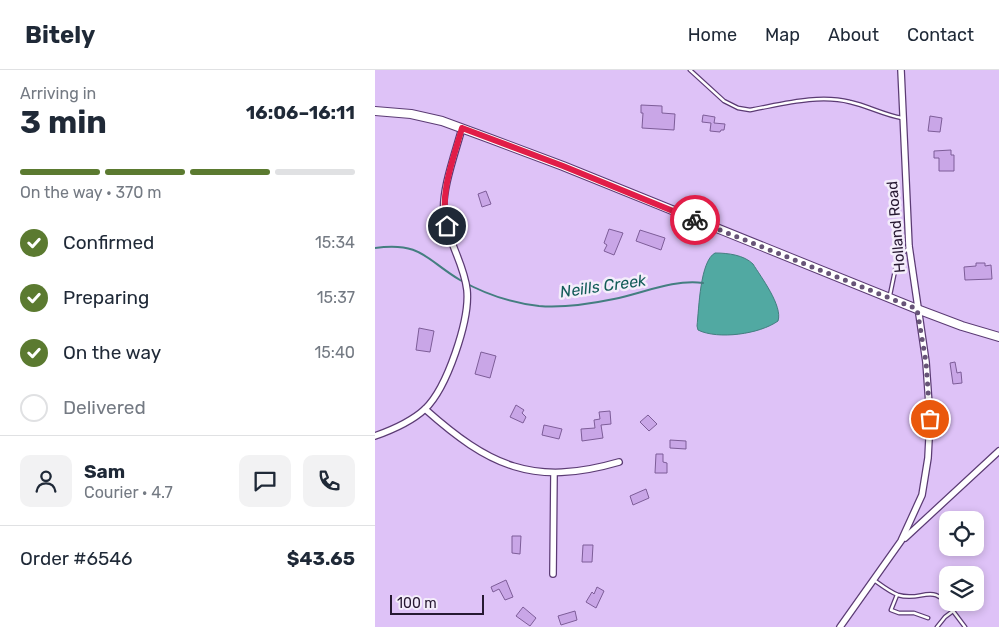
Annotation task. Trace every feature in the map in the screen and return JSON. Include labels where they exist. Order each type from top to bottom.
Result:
[{"type":"street","name":"Holland Road","points":[[840,627],[901,541],[922,495],[928,458],[930,419],[926,362],[909,248],[901,70]]},
{"type":"street","points":[[375,111],[411,114],[462,128],[572,170],[917,309],[962,326],[999,337]]},
{"type":"street","points":[[375,436],[399,427],[425,409],[440,388],[463,328],[467,311],[467,290],[443,212],[446,187],[462,128]]},
{"type":"street","points":[[425,409],[468,445],[490,457],[531,470],[554,473],[597,468],[619,462]]},
{"type":"street","points":[[901,541],[999,451]]},
{"type":"street","points":[[553,574],[554,473]]},
{"type":"lane","points":[[690,70],[723,101],[738,108],[750,110],[825,98],[851,102],[889,116],[902,118]]},
{"type":"lane","points":[[889,298],[898,256],[909,248]]},
{"type":"lane","points":[[874,580],[897,595],[931,594],[940,596],[947,601],[965,627]]},
{"type":"lane","points":[[897,595],[891,610],[899,613],[914,613],[928,618]]},
{"type":"lane","points":[[937,627],[945,617],[953,612]]},
{"type":"shaded area","points":[[715,253],[735,255],[745,258],[753,264],[774,300],[779,315],[778,321],[761,329],[739,334],[716,335],[698,330],[703,275],[706,265]]},
{"type":"building","points":[[641,105],[662,106],[662,113],[675,114],[674,130],[642,128],[643,113],[641,113]]},
{"type":"building","points":[[703,115],[715,117],[714,123],[725,124],[724,130],[720,132],[710,131],[711,123],[702,122]]},
{"type":"building","points":[[930,116],[942,118],[940,132],[928,131]]},
{"type":"building","points":[[951,150],[951,155],[954,155],[954,171],[939,171],[939,158],[934,158],[934,151]]},
{"type":"building","points":[[486,191],[491,204],[482,207],[478,194]]},
{"type":"building","points":[[609,229],[623,233],[614,255],[604,251],[607,245],[604,243]]},
{"type":"building","points":[[640,230],[665,238],[661,250],[636,241]]},
{"type":"building","points":[[976,263],[985,263],[985,266],[991,265],[992,279],[965,280],[964,267],[976,266]]},
{"type":"building","points":[[419,328],[434,331],[430,352],[416,350]]},
{"type":"building","points":[[481,352],[496,356],[490,378],[475,374]]},
{"type":"building","points":[[955,362],[957,373],[961,372],[962,383],[953,384],[950,363]]},
{"type":"building","points":[[516,405],[524,410],[522,413],[526,417],[523,423],[510,417]]},
{"type":"building","points":[[610,411],[611,424],[601,425],[603,438],[582,441],[581,429],[595,428],[594,420],[600,419],[599,412]]},
{"type":"building","points":[[648,415],[657,424],[649,431],[640,422]]},
{"type":"building","points":[[544,425],[562,429],[559,439],[542,435]]},
{"type":"building","points":[[670,440],[686,441],[686,449],[670,448]]},
{"type":"building","points":[[656,454],[663,454],[663,462],[667,463],[667,473],[655,473]]},
{"type":"building","points":[[646,489],[649,498],[633,505],[630,496]]},
{"type":"building","points":[[512,536],[521,536],[520,554],[512,553]]},
{"type":"building","points":[[583,545],[593,545],[592,562],[582,562]]},
{"type":"building","points":[[506,580],[513,597],[505,600],[499,589],[493,592],[491,587]]},
{"type":"building","points":[[597,587],[604,591],[596,608],[586,602],[592,592],[594,594]]},
{"type":"building","points":[[523,607],[536,618],[530,626],[516,616]]},
{"type":"building","points":[[575,611],[577,620],[561,625],[558,616]]},
{"type":"waterway","name":"Neills Creek","points":[[375,248],[391,247],[413,250],[430,259],[460,280],[478,289],[498,297],[529,305],[586,304],[681,283],[703,283]]},
{"type":"way so far","points":[[695,220],[917,309],[926,362],[930,419]]},
{"type":"route","points":[[447,226],[443,212],[446,187],[462,128],[563,166],[695,220]]}]
